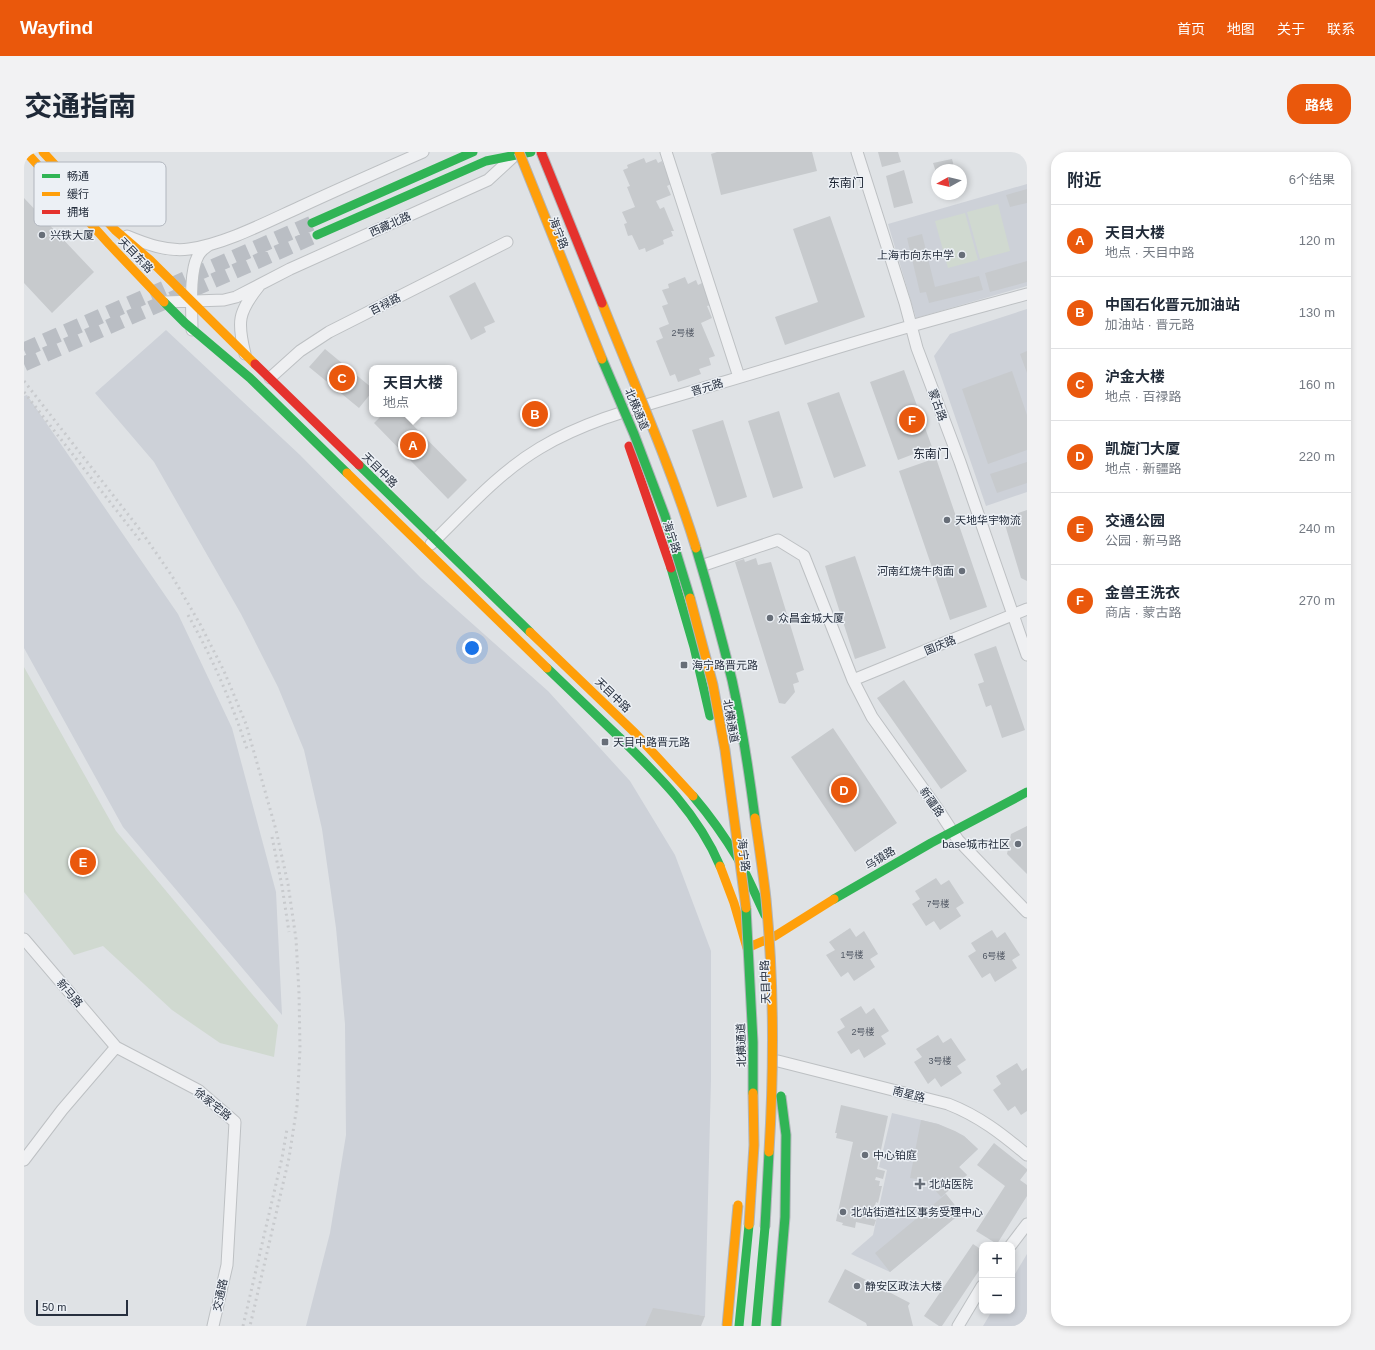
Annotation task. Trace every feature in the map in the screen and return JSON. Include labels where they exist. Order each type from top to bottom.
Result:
[{"type":"main road","name":"天目东路","points":[[26,152],[35,162]]},
{"type":"main road","name":"天目东路","points":[[43,152],[52,162]]},
{"type":"main road","points":[[312,223],[473,152]]},
{"type":"main road","name":"西藏北路","points":[[317,235],[486,161],[516,153],[530,152]]},
{"type":"main road","name":"北横通道","points":[[541,152],[613,332],[653,426],[684,509],[712,602],[732,681],[744,747],[766,900],[773,1040],[770,1150],[756,1326]]},
{"type":"main road","name":"海宁路","points":[[547,152],[638,381],[660,427],[707,564],[729,639],[742,703],[765,845],[774,936]]},
{"type":"main road","name":"海宁路","points":[[516,153],[618,414],[684,610],[709,710],[720,771],[747,948]]},
{"type":"main road","name":"北横通道","points":[[516,153],[634,434],[665,516],[693,608],[713,685],[725,750],[746,902],[753,1042],[754,1145],[749,1225],[739,1326]]},
{"type":"main road","name":"天目东路","points":[[93,226],[165,302]]},
{"type":"main road","name":"天目东路","points":[[111,226],[115,230]]},
{"type":"main road","name":"天目中路","points":[[115,230],[150,260],[662,761],[693,794],[731,847],[774,936],[778,981],[778,1061],[768,1279],[763,1326]]},
{"type":"main road","name":"天目中路","points":[[165,302],[192,330],[238,367],[653,770],[681,802],[703,832],[718,860],[730,889],[747,948],[749,1131],[733,1326]]},
{"type":"main road","name":"乌镇路","points":[[747,948],[774,936],[952,831],[1027,792]]},
{"type":"main road","points":[[773,1040],[786,1135],[785,1217],[776,1326]]},
{"type":"main road","points":[[745,1119],[753,1042]]},
{"type":"main road","points":[[726,1326],[736,1233],[738,1195]]},
{"type":"street","points":[[115,230],[139,241],[164,248],[188,249],[213,243],[268,222],[423,152]]},
{"type":"street","points":[[666,152],[739,377]]},
{"type":"street","name":"蒙古路","points":[[857,152],[911,326],[1027,655]]},
{"type":"street","name":"西藏北路","points":[[165,302],[218,301],[236,297],[317,257],[488,180],[516,153]]},
{"type":"street","name":"百禄路","points":[[270,378],[300,352],[329,332],[507,242]]},
{"type":"street","points":[[192,330],[193,277],[198,256],[206,247],[213,243]]},
{"type":"street","points":[[193,277],[201,294],[207,298],[218,301]]},
{"type":"street","name":"西藏北路","points":[[245,354],[239,327],[241,318],[249,300],[261,284]]},
{"type":"street","name":"晋元路","points":[[425,550],[485,491],[525,458],[554,440],[583,426],[649,404],[739,377],[911,326],[1027,294]]},
{"type":"street","name":"新疆路","points":[[707,564],[778,540],[804,556],[853,680],[872,717],[966,850],[1027,912]]},
{"type":"street","name":"国庆路","points":[[853,680],[1027,609]]},
{"type":"street","name":"新马路","points":[[24,939],[116,1047]]},
{"type":"street","points":[[24,1160],[62,1110],[116,1047]]},
{"type":"street","name":"徐家宅路","points":[[116,1047],[198,1090],[235,1122],[226,1265]]},
{"type":"street","name":"南星路","points":[[778,1061],[928,1098],[965,1110],[1002,1134],[1027,1156]]},
{"type":"street","points":[[1013,1242],[1027,1224]]},
{"type":"street","name":"交通路","points":[[213,1326],[226,1265]]},
{"type":"street","points":[[958,1326],[979,1291]]},
{"type":"shaded area","name":"上海市向东中学","points":[[1027,184],[1027,286],[916,318],[888,224]]},
{"type":"shaded area","points":[[998,204],[1010,251],[980,259],[967,212]]},
{"type":"shaded area","points":[[965,213],[978,260],[948,268],[935,221]]},
{"type":"shaded area","points":[[1027,309],[1027,492],[986,506],[934,356],[950,334]]},
{"type":"shaded area","points":[[166,330],[300,455],[421,578],[548,691],[630,781],[675,855],[711,951],[711,1080],[705,1316],[653,1309],[645,1326],[306,1326],[330,1233],[346,1135],[345,1024],[336,928],[322,829],[304,750],[278,687],[241,614],[154,462],[95,393]]},
{"type":"shaded area","points":[[27,395],[178,614],[232,728],[276,892],[282,1015],[123,827],[24,648],[24,396]]},
{"type":"shaded area","points":[[24,667],[116,831],[278,1025],[274,1057],[220,1043],[172,1010],[103,946],[74,955],[24,892]]},
{"type":"shaded area","name":"北站医院","points":[[892,1113],[938,1124],[964,1136],[978,1149],[959,1167],[967,1175],[945,1193],[961,1213],[890,1272],[851,1254],[873,1235],[887,1170],[879,1167]]},
{"type":"shaded area","points":[[1027,1254],[1027,1326],[983,1326],[990,1314],[1015,1314],[1015,1274]]},
{"type":"building","points":[[717,152],[812,152],[817,171],[721,195],[711,154]]},
{"type":"building","points":[[878,152],[898,152],[901,162],[882,167]]},
{"type":"building","points":[[644,158],[646,163],[656,159],[658,163],[662,161],[671,184],[667,186],[671,195],[656,201],[660,209],[664,207],[674,231],[671,231],[673,236],[663,240],[664,244],[646,252],[645,248],[639,250],[632,235],[628,236],[624,224],[627,223],[622,212],[635,207],[627,187],[630,186],[623,170],[628,168],[627,165]]},
{"type":"building","points":[[952,159],[953,164],[933,164]]},
{"type":"building","points":[[904,170],[913,203],[894,208],[886,176]]},
{"type":"building","points":[[1027,189],[1027,203],[1010,207],[1006,195]]},
{"type":"building","name":"兴铁大厦","points":[[24,198],[34,209],[34,226],[50,226],[94,272],[52,313],[24,283]]},
{"type":"building","points":[[830,216],[865,317],[785,345],[775,317],[818,302],[793,229]]},
{"type":"building","points":[[922,234],[935,287],[979,276],[983,290],[929,303],[926,292],[920,293],[907,238]]},
{"type":"building","points":[[1027,261],[1027,282],[990,292],[985,273]]},
{"type":"building","points":[[685,277],[688,284],[696,280],[698,285],[702,283],[711,305],[707,306],[712,318],[701,323],[715,356],[709,358],[711,365],[699,369],[701,374],[678,382],[675,374],[670,376],[656,341],[663,338],[659,328],[669,324],[662,306],[668,304],[662,290],[669,288],[668,284]]},
{"type":"building","points":[[475,282],[495,322],[484,327],[486,332],[471,340],[449,296]]},
{"type":"building","points":[[325,349],[369,386],[369,396],[359,408],[309,367]]},
{"type":"building","points":[[1027,351],[1027,373],[1020,354]]},
{"type":"building","points":[[904,370],[932,447],[898,460],[870,382]]},
{"type":"building","points":[[1012,371],[1027,415],[1027,450],[988,464],[962,389]]},
{"type":"building","points":[[839,392],[866,466],[834,478],[807,403]]},
{"type":"building","points":[[779,411],[803,488],[773,498],[748,421]]},
{"type":"building","points":[[380,417],[405,417],[467,480],[448,499],[374,423]]},
{"type":"building","points":[[723,420],[747,497],[717,507],[692,430]]},
{"type":"building","points":[[936,458],[987,607],[950,620],[899,471]]},
{"type":"building","points":[[1027,462],[1027,483],[997,493],[990,474]]},
{"type":"building","points":[[1027,510],[1027,581],[1021,578],[1003,518]]},
{"type":"building","points":[[855,556],[886,648],[855,659],[825,566]]},
{"type":"building","name":"众昌金城大厦","points":[[756,558],[758,565],[771,562],[804,670],[796,673],[799,682],[793,684],[795,692],[785,704],[779,703],[735,562],[744,559],[745,562]]},
{"type":"building","points":[[996,646],[1025,730],[1002,738],[991,705],[986,707],[978,684],[984,682],[974,654]]},
{"type":"building","points":[[904,680],[967,771],[941,789],[877,698]]},
{"type":"building","points":[[833,728],[897,823],[855,852],[791,757]]},
{"type":"building","name":"base城市社区","points":[[1027,826],[1027,874],[1007,854],[1011,834]]},
{"type":"building","points":[[936,878],[941,885],[949,880],[964,903],[956,908],[961,916],[940,930],[934,921],[926,926],[912,904],[920,899],[915,891]]},
{"type":"building","points":[[850,928],[856,937],[864,931],[878,954],[870,959],[875,967],[854,981],[848,972],[841,977],[826,955],[835,950],[829,942]]},
{"type":"building","points":[[992,930],[997,938],[1005,932],[1020,955],[1012,960],[1017,968],[995,982],[990,973],[982,978],[968,956],[976,951],[971,943]]},
{"type":"building","points":[[861,1006],[866,1014],[874,1008],[889,1031],[881,1036],[886,1044],[864,1058],[859,1049],[851,1054],[837,1032],[845,1027],[840,1019]]},
{"type":"building","points":[[938,1035],[943,1043],[951,1038],[966,1060],[957,1066],[962,1073],[941,1087],[935,1078],[928,1084],[914,1062],[922,1057],[916,1049]]},
{"type":"building","points":[[1017,1063],[1022,1071],[1027,1068],[1027,1111],[1021,1115],[1015,1106],[1008,1111],[993,1090],[1001,1084],[996,1076]]},
{"type":"building","name":"中心铂庭","points":[[841,1105],[888,1116],[877,1169],[885,1171],[883,1179],[876,1177],[875,1180],[880,1181],[879,1186],[882,1186],[878,1203],[876,1202],[874,1209],[869,1208],[869,1211],[874,1212],[873,1219],[876,1220],[874,1226],[856,1222],[855,1228],[842,1225],[843,1223],[836,1221],[853,1142],[836,1138],[837,1133],[835,1133]]},
{"type":"building","points":[[921,1120],[938,1124],[955,1131],[964,1136],[978,1149],[959,1167],[967,1175],[941,1197],[929,1184],[910,1178]]},
{"type":"building","points":[[994,1143],[1027,1169],[1020,1180],[1027,1185],[1027,1196],[998,1242],[994,1242],[976,1231],[1005,1186],[977,1165]]},
{"type":"building","points":[[946,1194],[961,1213],[890,1272],[875,1253]]},
{"type":"building","points":[[973,1244],[979,1248],[979,1270],[942,1326],[939,1326],[924,1316]]},
{"type":"building","name":"静安区政法大楼","points":[[845,1269],[910,1303],[908,1306],[913,1326],[867,1326],[866,1323],[828,1302]]},
{"type":"building","points":[[653,1308],[705,1316],[701,1326],[645,1326]]},
{"type":"tunnel","points":[[24,350],[312,223]]},
{"type":"tunnel","points":[[24,364],[317,235]]},
{"type":"railway","points":[[24,381],[141,531],[172,576],[200,624],[224,671],[246,724],[276,830],[288,884],[296,939],[300,1049],[297,1106],[289,1158],[250,1326]]},
{"type":"railway","points":[[24,392],[142,543]]},
{"type":"railway","points":[[188,615],[221,680],[247,749]]},
{"type":"railway","points":[[272,837],[282,886],[289,932]]},
{"type":"railway","points":[[243,1326],[282,1158],[287,1129]]},
{"type":"traffic: fast","points":[[312,223],[473,152]]},
{"type":"traffic: fast","points":[[317,235],[486,161],[531,152]]},
{"type":"traffic: fast","points":[[164,302],[185,323],[250,378],[347,473]]},
{"type":"traffic: fast","points":[[602,359],[634,434],[665,516],[690,598]]},
{"type":"traffic: fast","points":[[359,465],[530,632]]},
{"type":"traffic: fast","points":[[696,548],[715,613],[732,680],[745,749],[755,818]]},
{"type":"traffic: fast","points":[[671,568],[694,647],[710,716]]},
{"type":"traffic: fast","points":[[547,668],[663,781],[701,829],[720,866]]},
{"type":"traffic: fast","points":[[834,899],[931,843],[1027,792]]},
{"type":"traffic: fast","points":[[693,796],[717,827],[738,859],[765,915]]},
{"type":"traffic: fast","points":[[746,908],[753,1042],[753,1093]]},
{"type":"traffic: fast","points":[[776,1326],[785,1217],[786,1135],[781,1096]]},
{"type":"traffic: fast","points":[[765,1227],[769,1152]]},
{"type":"traffic: fast","points":[[739,1326],[749,1225]]},
{"type":"traffic: fast","points":[[756,1326],[765,1227]]},
{"type":"traffic: slow","points":[[26,152],[35,162]]},
{"type":"traffic: slow","points":[[43,152],[52,162]]},
{"type":"traffic: slow","points":[[519,152],[602,359]]},
{"type":"traffic: slow","points":[[93,226],[164,302]]},
{"type":"traffic: slow","points":[[111,226],[150,260],[255,364]]},
{"type":"traffic: slow","points":[[602,303],[675,486],[696,548]]},
{"type":"traffic: slow","points":[[347,473],[547,668]]},
{"type":"traffic: slow","points":[[690,598],[713,685],[725,750],[746,908]]},
{"type":"traffic: slow","points":[[530,632],[635,733],[693,796]]},
{"type":"traffic: slow","points":[[755,818],[766,899],[771,962],[772,1089],[769,1152]]},
{"type":"traffic: slow","points":[[720,866],[734,903],[747,948],[775,936],[834,899]]},
{"type":"traffic: slow","points":[[749,1225],[754,1145],[753,1093]]},
{"type":"traffic: slow","points":[[727,1326],[738,1205]]},
{"type":"traffic: jam","points":[[541,152],[602,303]]},
{"type":"traffic: jam","points":[[255,364],[359,465]]},
{"type":"traffic: jam","points":[[629,446],[671,568]]},
{"type":"place","name":"兴铁大厦","points":[[42,235]]},
{"type":"place","name":"上海市向东中学","points":[[962,255]]},
{"type":"place","name":"沪金大楼","points":[[342,378]]},
{"type":"place","name":"中国石化晋元加油站","points":[[535,414]]},
{"type":"place","name":"金兽王洗衣","points":[[912,420]]},
{"type":"place","name":"天目大楼","points":[[413,445]]},
{"type":"place","name":"天地华宇物流","points":[[947,520]]},
{"type":"place","name":"河南红烧牛肉面","points":[[962,571]]},
{"type":"place","name":"众昌金城大厦","points":[[770,618]]},
{"type":"place","name":"海宁路晋元路","points":[[684,665]]},
{"type":"place","name":"天目中路晋元路","points":[[605,742]]},
{"type":"place","name":"凯旋门大厦","points":[[844,790]]},
{"type":"place","name":"base城市社区","points":[[1018,844]]},
{"type":"place","name":"交通公园","points":[[83,862]]},
{"type":"place","name":"中心铂庭","points":[[865,1155]]},
{"type":"place","name":"北站医院","points":[[920,1184]]},
{"type":"place","name":"北站街道社区事务受理中心","points":[[843,1212]]},
{"type":"place","name":"静安区政法大楼","points":[[857,1286]]},
{"type":"district","name":"东南门","points":[[846,183]]},
{"type":"district","name":"东南门","points":[[931,454]]}]
